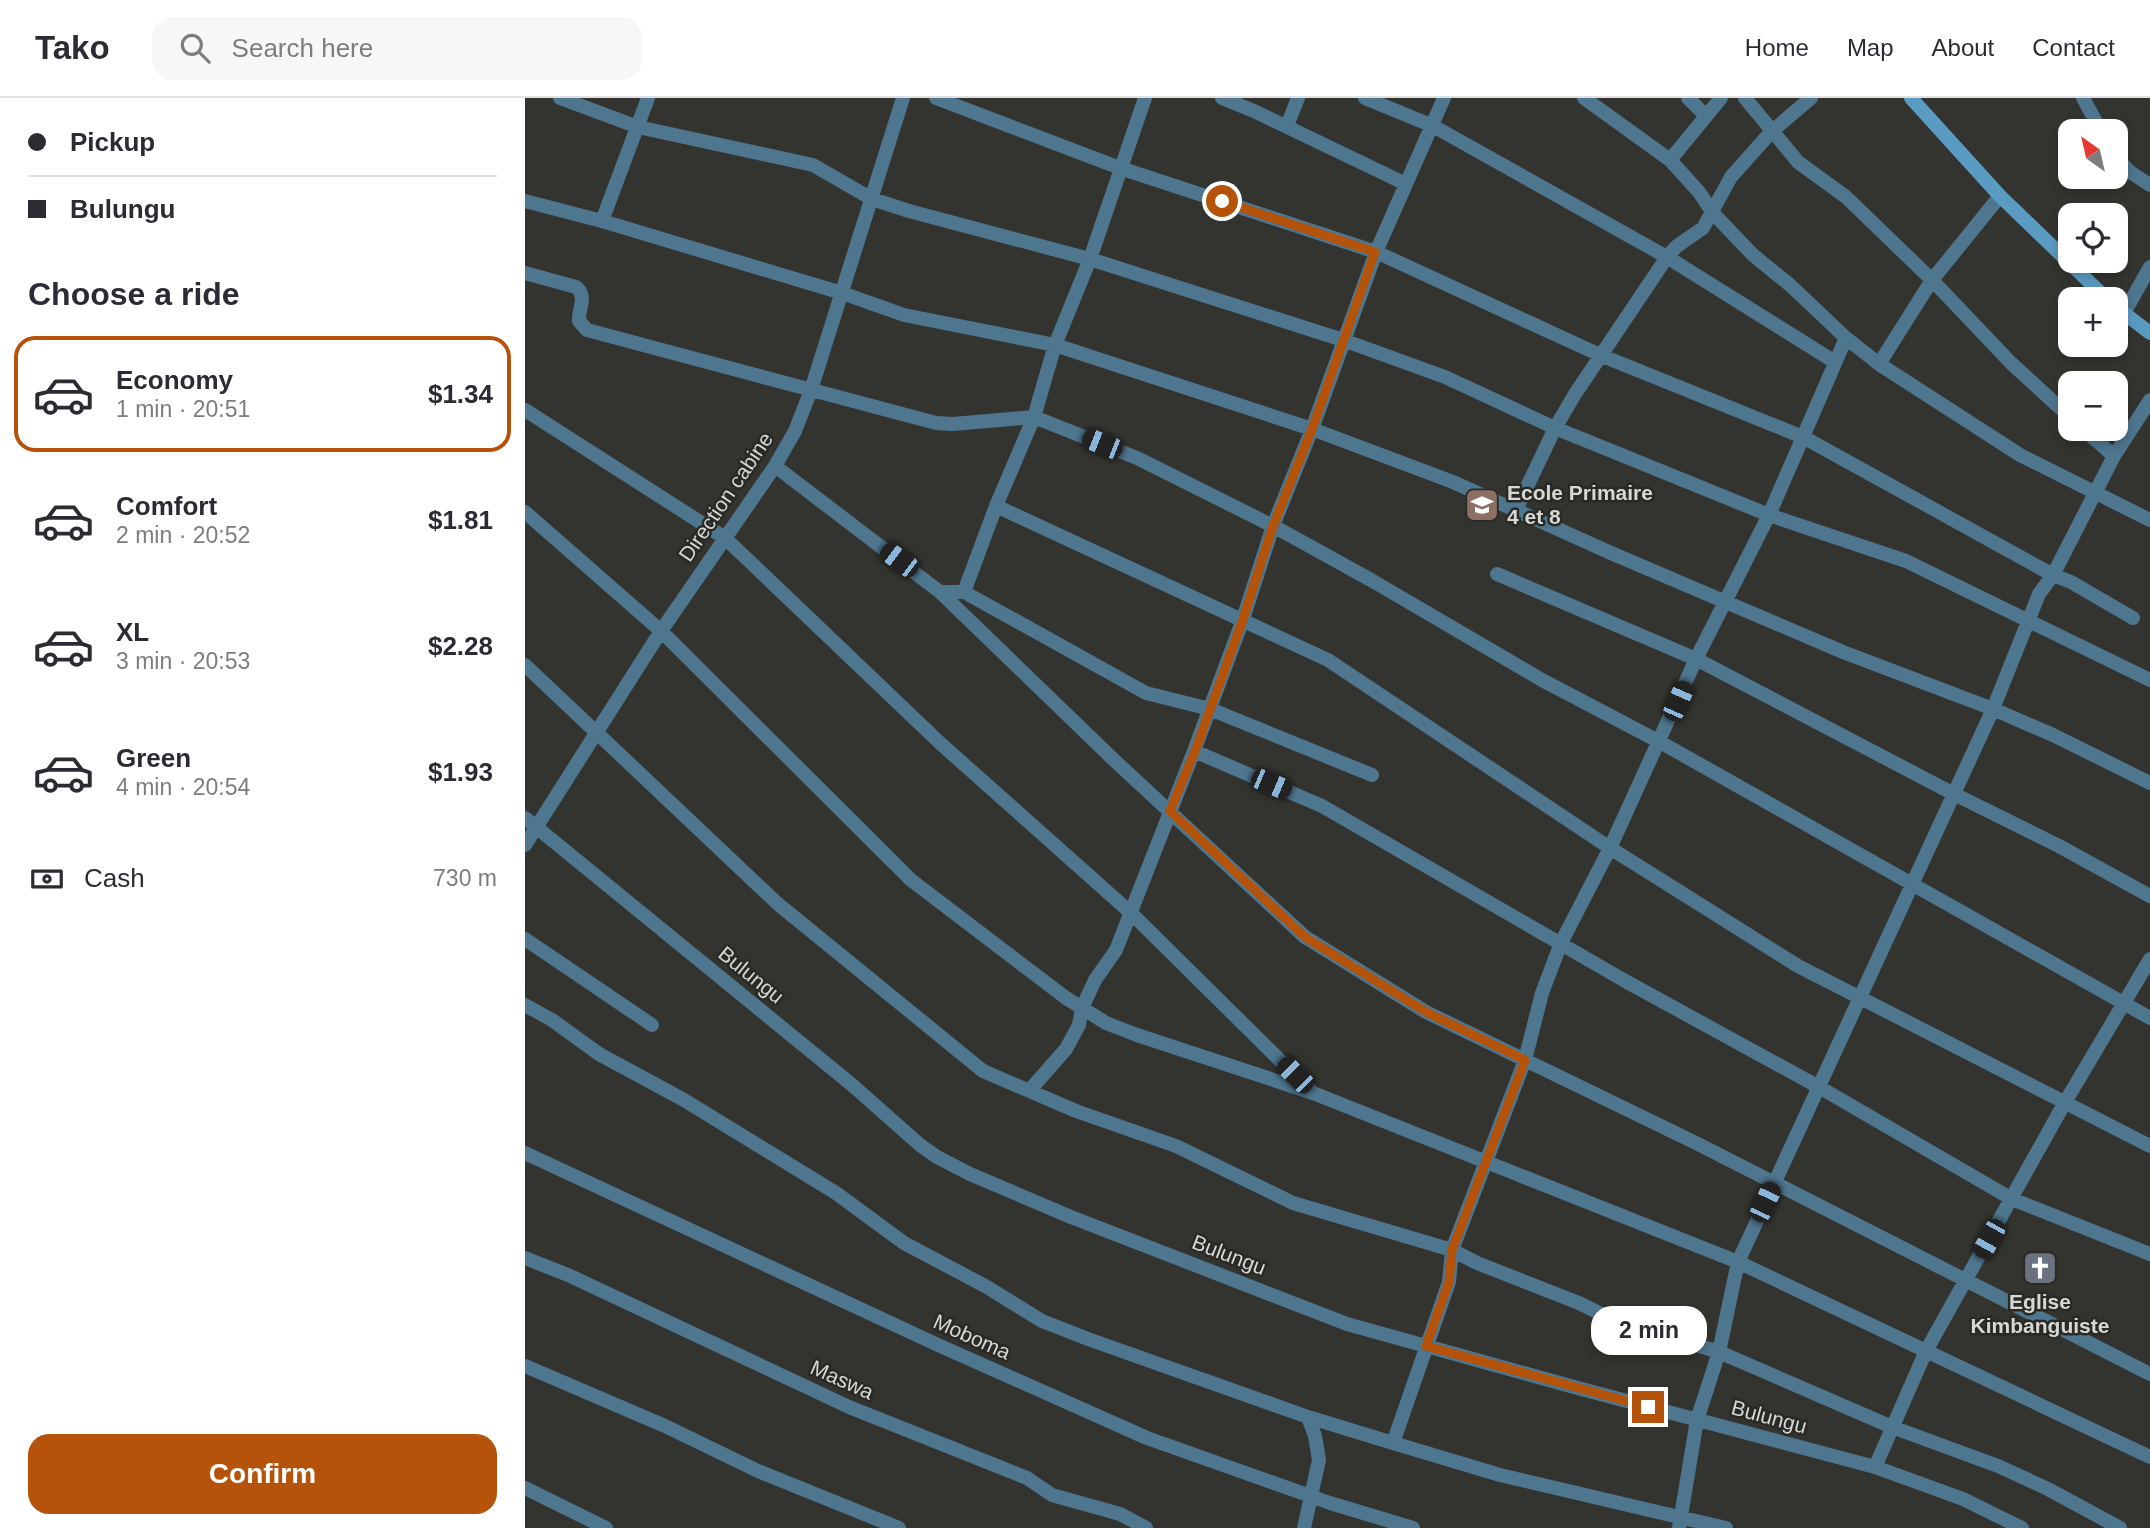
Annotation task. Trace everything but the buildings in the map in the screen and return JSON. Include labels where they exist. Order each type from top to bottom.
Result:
[{"type":"street","points":[[560,98],[638,127],[813,165],[872,199],[1090,259],[1343,340],[1457,382],[1555,428],[1769,515],[1906,561],[2150,680]]},
{"type":"street","points":[[602,221],[648,98]]},
{"type":"street","name":"Direction cabine","points":[[525,845],[531,822],[598,732],[661,631],[775,466],[795,431],[811,390],[903,98]]},
{"type":"street","points":[[936,98],[1120,167],[1375,252],[1600,355],[1803,437],[2133,618]]},
{"type":"street","points":[[964,592],[996,506],[1034,417],[1055,345],[1090,259],[1145,98]]},
{"type":"street","points":[[1222,98],[1406,184]]},
{"type":"street","points":[[1287,127],[1298,98]]},
{"type":"street","points":[[1365,98],[1433,126],[1667,257],[1835,362]]},
{"type":"street","points":[[1029,1091],[1066,1049],[1079,1025],[1082,1008],[1095,980],[1116,950],[1195,751],[1242,622],[1273,526],[1312,429],[1375,252],[1444,98]]},
{"type":"street","points":[[1584,98],[1670,160],[1699,192],[1713,213],[1753,254],[1846,338],[1879,364],[2000,443],[2046,469],[2150,520]]},
{"type":"street","points":[[1688,98],[1705,115]]},
{"type":"street","points":[[1670,160],[1721,98]]},
{"type":"street","points":[[1745,98],[1798,162],[1846,197],[1932,280],[2011,363],[2058,406]]},
{"type":"street","points":[[1516,510],[1555,428],[1600,355],[1667,257],[1677,246],[1703,228],[1725,185],[1771,132],[1811,98]]},
{"type":"street","points":[[1911,98],[2000,196],[2095,287]]},
{"type":"street","points":[[2083,98],[2095,119]]},
{"type":"street","points":[[2128,170],[2150,185]]},
{"type":"street","points":[[1879,364],[1932,280],[2000,196]]},
{"type":"street","points":[[525,201],[602,221],[904,314],[1055,345],[1312,429],[1453,482],[1843,652],[1993,709],[2150,783]]},
{"type":"street","points":[[2128,299],[2150,267]]},
{"type":"street","points":[[525,273],[576,287],[581,291],[583,295],[579,321],[587,330],[936,423],[953,425],[1034,417],[1137,458],[1273,526],[1371,580],[1542,680],[1660,742],[2150,1018]]},
{"type":"street","points":[[2128,316],[2150,333]]},
{"type":"street","points":[[1393,1443],[1449,1282],[1452,1250],[1525,1060],[1542,993],[1561,943],[1610,848],[1696,659],[1769,515],[1846,338]]},
{"type":"street","points":[[1680,1522],[1697,1420],[1719,1352],[1738,1262],[1993,709],[2039,594],[2053,575],[2114,456],[2150,400]]},
{"type":"street","points":[[525,410],[725,538],[940,743],[1131,913],[1313,1093]]},
{"type":"street","points":[[2097,441],[2114,456]]},
{"type":"street","points":[[775,466],[940,592],[1305,937],[1426,1012],[1774,1183],[2150,1374]]},
{"type":"street","points":[[996,506],[1337,665],[1610,848],[1798,966],[2150,1146]]},
{"type":"street","points":[[525,512],[661,631],[911,880],[1012,958],[1106,1023],[1313,1093],[1738,1262],[2150,1457]]},
{"type":"street","points":[[1497,574],[1696,659],[2059,846],[2150,896]]},
{"type":"street","points":[[940,592],[964,592],[1146,693],[1210,709],[1372,775]]},
{"type":"street","points":[[525,665],[778,904],[975,1066],[1133,1133],[1176,1146],[1293,1203],[1452,1250],[1477,1263],[1641,1331],[1719,1352],[1892,1427],[1998,1466],[2048,1489],[2120,1528]]},
{"type":"street","points":[[1195,751],[1322,806],[2012,1199],[2150,1254]]},
{"type":"street","name":"Bulungu","points":[[531,822],[937,1157],[970,1174],[1071,1217],[1347,1324],[1875,1466],[1963,1499],[2022,1528]]},
{"type":"street","points":[[525,939],[652,1025]]},
{"type":"street","points":[[1875,1466],[1926,1351],[2064,1104],[2150,959]]},
{"type":"street","points":[[525,1005],[552,1020],[599,1054],[684,1100],[836,1193],[904,1243],[987,1287],[1042,1321],[1308,1417],[1393,1443],[1500,1475],[1680,1522],[1726,1528]]},
{"type":"street","name":"Moboma","points":[[525,1153],[938,1345],[1147,1438],[1312,1497],[1413,1528]]},
{"type":"street","name":"Maswa","points":[[525,1258],[568,1275],[849,1407],[1027,1478],[1052,1495],[1120,1514],[1146,1528]]},
{"type":"street","points":[[525,1366],[665,1426],[758,1471],[899,1528]]},
{"type":"street","points":[[1304,1528],[1319,1460],[1308,1417]]},
{"type":"street","points":[[525,1488],[605,1528]]},
{"type":"place","name":"Ecole Primaire 4 et 8","points":[[1482,505]]},
{"type":"place","name":"Eglise Kimbanguiste","points":[[2040,1268]]},
{"type":"route","points":[[1222,201],[1375,252],[1312,429],[1273,526],[1242,622],[1195,751],[1170,811],[1305,937],[1426,1012],[1525,1060],[1452,1250],[1449,1282],[1426,1346],[1648,1407]]}]
